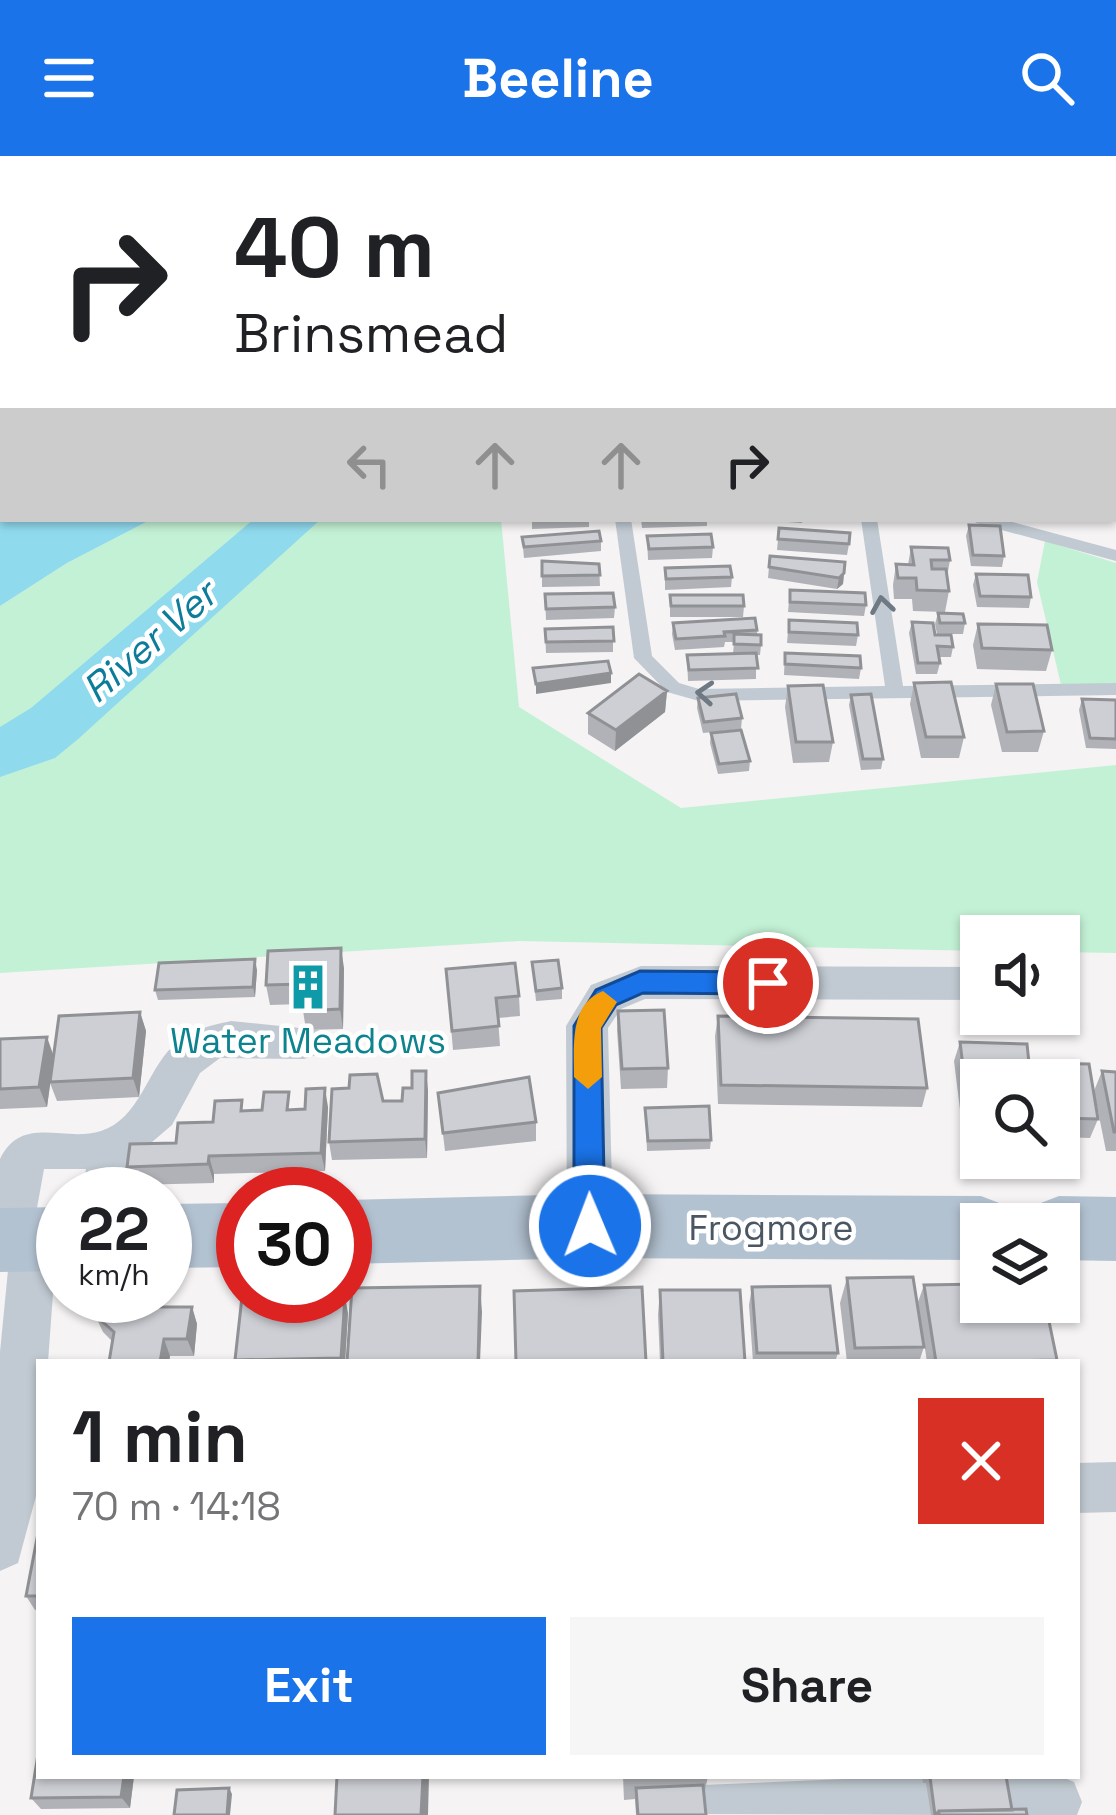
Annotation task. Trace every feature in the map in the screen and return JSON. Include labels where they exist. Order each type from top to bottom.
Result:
[{"type":"main road","name":"Frogmore","points":[[372,1231],[590,1226],[960,1228]]},
{"type":"main road","points":[[1080,1228],[1116,1228]]},
{"type":"street","points":[[590,1226],[587,1026],[606,998],[640,982],[960,984]]},
{"type":"street","points":[[112,1167],[155,1112],[185,1061],[207,1044],[231,1038],[304,1042]]},
{"type":"street","points":[[0,1545],[18,1486],[26,1239],[23,1159],[36,1150],[92,1167]]},
{"type":"street","points":[[1080,1488],[1116,1487]]},
{"type":"street","points":[[702,1814],[929,1804]]},
{"type":"lane","points":[[622,522],[643,658],[673,688],[699,695],[1116,689]]},
{"type":"lane","points":[[869,522],[895,690]]},
{"type":"lane","points":[[993,522],[1116,556]]},
{"type":"green space","points":[[146,522],[266,522],[32,725],[0,741],[0,606],[67,563]]},
{"type":"green space","points":[[312,522],[501,522],[519,707],[681,808],[1116,765],[1116,953],[1080,952],[1080,915],[960,915],[960,951],[519,941],[0,973],[0,773],[42,754],[82,726],[237,579]]},
{"type":"green space","points":[[1045,541],[1116,563],[1116,685],[1061,685],[1037,582]]},
{"type":"water","points":[[0,522],[146,522],[67,563],[0,606]]},
{"type":"building","points":[[969,525],[1000,526],[1004,556],[973,555]]},
{"type":"building","points":[[779,528],[850,533],[849,544],[778,539]]},
{"type":"building","points":[[599,531],[601,541],[524,547],[522,537]]},
{"type":"building","points":[[711,534],[713,547],[649,549],[647,536]]},
{"type":"building","points":[[911,547],[948,548],[950,560],[931,560],[932,569],[946,569],[949,591],[917,590],[916,578],[898,578],[896,564],[914,565]]},
{"type":"building","points":[[770,556],[845,562],[844,573],[839,578],[769,567]]},
{"type":"building","points":[[542,561],[599,564],[600,575],[542,576]]},
{"type":"building","points":[[730,566],[732,577],[666,579],[665,568]]},
{"type":"building","points":[[976,574],[1028,575],[1031,597],[980,596]]},
{"type":"building","points":[[790,590],[865,593],[866,605],[790,602]]},
{"type":"building","points":[[613,593],[615,607],[546,609],[545,594]]},
{"type":"building","points":[[670,595],[743,595],[744,606],[671,606]]},
{"type":"building","points":[[938,613],[963,614],[965,623],[940,623]]},
{"type":"building","points":[[755,618],[757,630],[676,639],[673,623]]},
{"type":"building","points":[[789,620],[857,623],[858,635],[789,632]]},
{"type":"building","points":[[912,622],[933,623],[935,635],[951,635],[953,647],[937,646],[940,663],[918,663]]},
{"type":"building","points":[[978,624],[1047,625],[1052,650],[982,648]]},
{"type":"building","points":[[613,627],[614,641],[546,642],[545,629]]},
{"type":"building","points":[[734,634],[761,635],[761,645],[734,644]]},
{"type":"building","points":[[756,653],[758,668],[689,670],[687,655]]},
{"type":"building","points":[[785,653],[860,656],[861,668],[785,664]]},
{"type":"building","points":[[608,661],[611,673],[536,684],[533,668]]},
{"type":"building","points":[[639,674],[667,691],[616,730],[588,713]]},
{"type":"building","points":[[951,682],[964,737],[926,737],[914,683]]},
{"type":"building","points":[[996,684],[1033,684],[1044,731],[1007,732]]},
{"type":"building","points":[[823,685],[833,742],[796,742],[788,686]]},
{"type":"building","points":[[736,694],[742,718],[704,722],[698,698]]},
{"type":"building","points":[[871,694],[883,759],[863,759],[851,695]]},
{"type":"building","points":[[1082,699],[1116,700],[1116,739],[1090,738]]},
{"type":"building","points":[[741,730],[750,761],[719,764],[711,733]]},
{"type":"building","points":[[341,948],[340,1009],[302,1011],[303,984],[266,985],[268,951]]},
{"type":"building","points":[[255,959],[253,987],[155,990],[159,963]]},
{"type":"building","points":[[558,960],[562,988],[536,991],[532,962]]},
{"type":"building","points":[[515,963],[519,996],[496,998],[499,1026],[452,1031],[446,969]]},
{"type":"building","points":[[664,1010],[668,1068],[622,1069],[618,1011]]},
{"type":"building","points":[[140,1012],[133,1078],[50,1082],[59,1016]]},
{"type":"building","points":[[718,1016],[918,1019],[927,1088],[721,1085]]},
{"type":"building","points":[[47,1037],[39,1087],[0,1089],[0,1039]]},
{"type":"building","points":[[960,1042],[1027,1044],[1029,1059],[962,1059]]},
{"type":"building","points":[[1080,1064],[1089,1064],[1098,1119],[1080,1119]]},
{"type":"building","points":[[412,1071],[426,1071],[425,1139],[329,1142],[332,1089],[349,1088],[350,1075],[377,1074],[383,1101],[402,1101],[403,1088],[412,1088]]},
{"type":"building","points":[[1102,1071],[1116,1072],[1116,1132],[1114,1132]]},
{"type":"building","points":[[529,1077],[536,1122],[443,1133],[438,1093]]},
{"type":"building","points":[[325,1088],[321,1153],[209,1156],[208,1164],[127,1167],[130,1144],[176,1143],[178,1123],[213,1122],[215,1101],[242,1100],[241,1111],[262,1110],[264,1092],[289,1092],[287,1110],[305,1109],[306,1089]]},
{"type":"building","points":[[709,1106],[711,1140],[648,1141],[645,1108]]},
{"type":"building","points":[[913,1277],[924,1347],[855,1348],[847,1278]]},
{"type":"building","points":[[960,1284],[960,1323],[1049,1323],[1057,1359],[936,1359],[924,1285]]},
{"type":"building","points":[[480,1286],[478,1359],[347,1359],[350,1323],[372,1323],[372,1288]]},
{"type":"building","points":[[830,1286],[838,1353],[757,1353],[752,1287]]},
{"type":"building","points":[[642,1287],[646,1359],[516,1359],[514,1291]]},
{"type":"building","points":[[660,1290],[740,1290],[745,1359],[663,1359]]},
{"type":"building","points":[[104,1323],[190,1323],[187,1339],[164,1339],[161,1359],[110,1359],[114,1332]]},
{"type":"building","points":[[239,1323],[343,1323],[341,1358],[235,1359]]},
{"type":"building","points":[[36,1544],[36,1596],[26,1596]]},
{"type":"building","points":[[36,1767],[36,1779],[124,1779],[121,1797],[31,1798]]},
{"type":"building","points":[[337,1779],[423,1779],[421,1815],[335,1815]]},
{"type":"building","points":[[930,1779],[1007,1779],[1012,1810],[939,1811],[935,1815]]},
{"type":"building","points":[[703,1785],[706,1815],[638,1815],[636,1788]]},
{"type":"building","points":[[229,1788],[227,1815],[174,1815],[177,1790]]},
{"type":"building","points":[[1026,1809],[1027,1815],[939,1815],[939,1811]]},
{"type":"waterway","name":"River Ver","points":[[0,753],[31,741],[54,724],[288,522]]},
{"type":"slow traffic","points":[[588,1077],[587,1026],[603,1002]]},
{"type":"place","name":"Water Meadows","points":[[308,987]]},
{"type":"route","points":[[590,1226],[587,1026],[606,998],[640,982],[768,983]]}]
